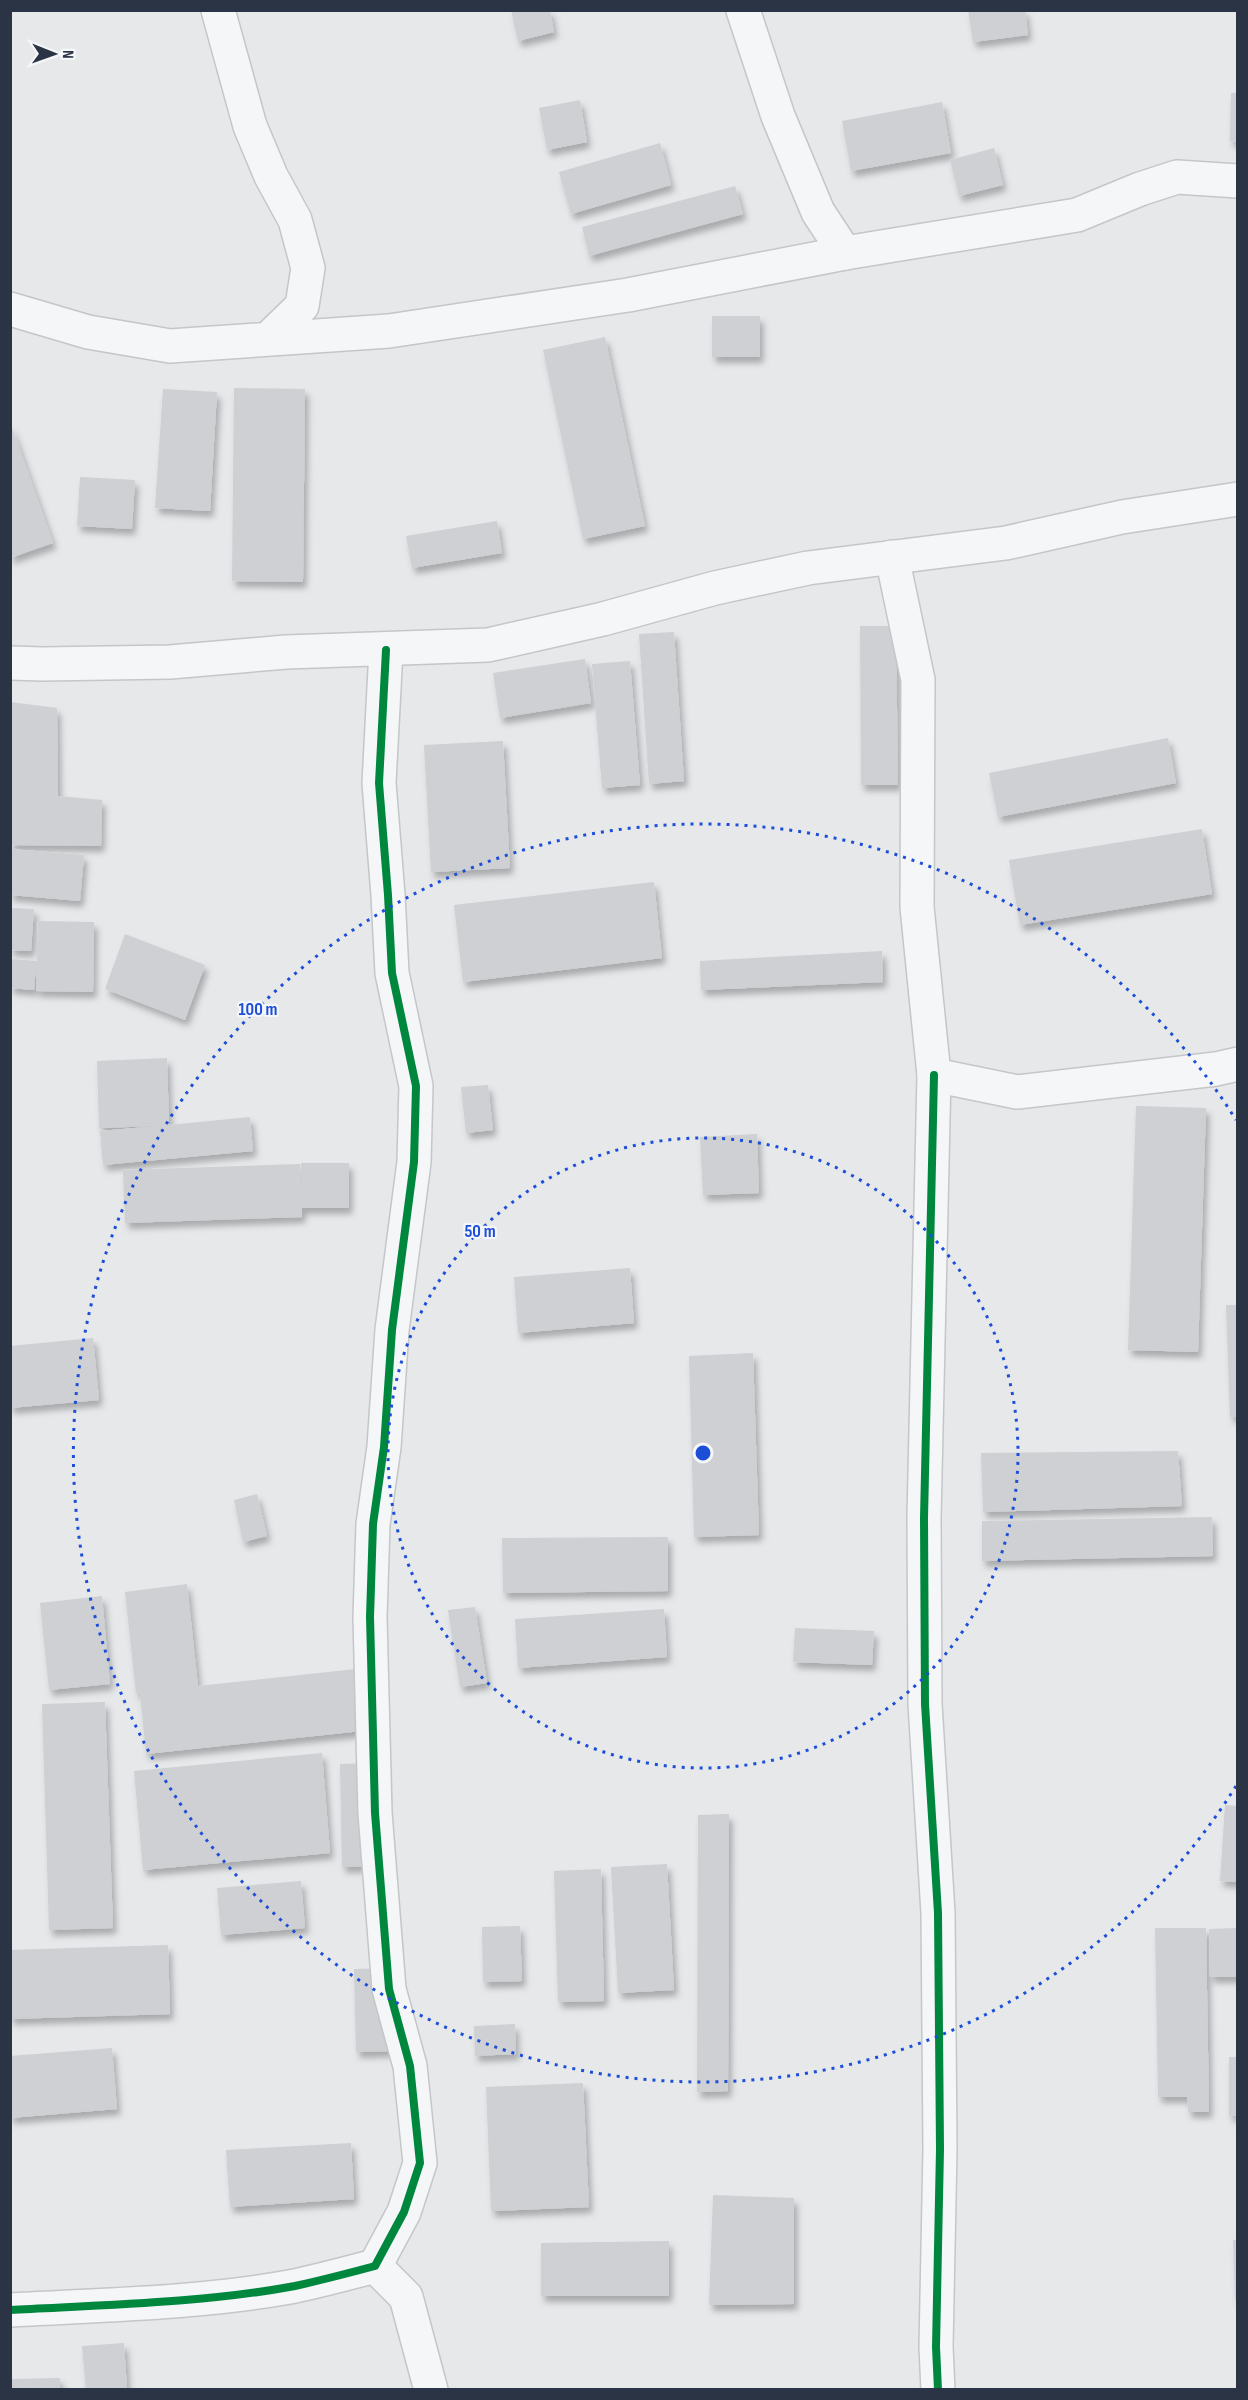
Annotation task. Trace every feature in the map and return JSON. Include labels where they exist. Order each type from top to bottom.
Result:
[{"type":"street","points":[[218,10],[250,126],[271,176],[295,220],[308,268],[303,306],[269,338]]},
{"type":"street","points":[[743,10],[787,137],[818,212],[845,253]]},
{"type":"street","points":[[10,309],[88,332],[170,346],[389,331],[628,294],[845,253],[1077,215],[1140,189],[1177,177],[1238,181]]},
{"type":"street","points":[[10,663],[170,662],[286,652],[488,645],[603,619],[726,585],[808,568],[1006,543],[1122,517],[1238,499]]},
{"type":"street","points":[[892,557],[918,680],[917,907],[934,1075],[924,1518],[926,1704],[938,1913],[940,2149],[936,2347],[938,2390]]},
{"type":"street","points":[[10,2310],[113,2305],[226,2295],[294,2286],[375,2266],[404,2212],[420,2163],[410,2066],[389,1989],[375,1813],[370,1617],[373,1524],[384,1447],[392,1330],[414,1162],[416,1086],[392,973],[379,783],[386,650]]},
{"type":"street","points":[[934,1075],[1017,1092],[1216,1069],[1238,1064]]},
{"type":"street","points":[[375,2266],[406,2297],[431,2390]]},
{"type":"building","points":[[511,10],[550,10],[554,32],[518,41]]},
{"type":"building","points":[[968,10],[1025,10],[1028,35],[973,42]]},
{"type":"building","points":[[1231,93],[1238,93],[1238,142],[1230,141]]},
{"type":"building","points":[[580,100],[587,142],[547,150],[539,108]]},
{"type":"building","points":[[942,102],[951,153],[851,171],[842,121]]},
{"type":"building","points":[[660,143],[671,185],[571,214],[559,172]]},
{"type":"building","points":[[994,148],[1003,185],[959,196],[950,160]]},
{"type":"building","points":[[735,186],[743,214],[589,256],[582,227]]},
{"type":"building","points":[[712,316],[760,316],[760,357],[712,357]]},
{"type":"building","points":[[605,337],[645,526],[583,539],[543,350]]},
{"type":"building","points":[[234,388],[305,389],[303,582],[232,581]]},
{"type":"building","points":[[163,389],[217,392],[210,511],[155,508]]},
{"type":"building","points":[[10,422],[53,543],[10,558]]},
{"type":"building","points":[[80,477],[135,480],[132,529],[77,526]]},
{"type":"building","points":[[497,521],[502,553],[412,568],[406,536]]},
{"type":"building","points":[[860,626],[896,626],[898,785],[861,785]]},
{"type":"building","points":[[674,632],[684,781],[649,784],[639,634]]},
{"type":"building","points":[[585,659],[591,703],[500,718],[493,673]]},
{"type":"building","points":[[630,661],[640,785],[602,788],[592,664]]},
{"type":"building","points":[[10,702],[57,708],[58,796],[102,800],[101,846],[10,845]]},
{"type":"building","points":[[1168,738],[1176,783],[998,817],[989,773]]},
{"type":"building","points":[[503,741],[510,868],[431,872],[424,745]]},
{"type":"building","points":[[1202,829],[1212,894],[1020,925],[1009,860]]},
{"type":"building","points":[[10,849],[84,855],[80,901],[10,895]]},
{"type":"building","points":[[654,882],[662,958],[463,982],[454,905]]},
{"type":"building","points":[[10,908],[34,909],[31,951],[10,950]]},
{"type":"building","points":[[38,921],[94,922],[93,992],[36,991],[36,967],[34,990],[10,988],[10,959],[37,961]]},
{"type":"building","points":[[125,934],[205,965],[185,1020],[105,989]]},
{"type":"building","points":[[882,951],[883,982],[701,990],[700,961]]},
{"type":"building","points":[[167,1058],[169,1125],[250,1117],[253,1151],[103,1165],[100,1131],[158,1126],[99,1128],[97,1061]]},
{"type":"building","points":[[488,1085],[493,1130],[466,1133],[461,1087]]},
{"type":"building","points":[[1136,1106],[1206,1108],[1198,1352],[1128,1350]]},
{"type":"building","points":[[757,1134],[759,1193],[703,1195],[700,1137]]},
{"type":"building","points":[[301,1163],[349,1163],[349,1208],[302,1208],[302,1217],[125,1223],[123,1170],[300,1164],[302,1194]]},
{"type":"building","points":[[630,1268],[634,1323],[518,1333],[514,1277]]},
{"type":"building","points":[[1226,1305],[1238,1305],[1238,1416],[1230,1417]]},
{"type":"building","points":[[93,1338],[99,1400],[10,1408],[10,1346]]},
{"type":"building","points":[[753,1353],[759,1535],[694,1537],[689,1356]]},
{"type":"building","points":[[1178,1451],[1182,1506],[983,1512],[981,1453]]},
{"type":"building","points":[[257,1494],[267,1536],[243,1542],[234,1500]]},
{"type":"building","points":[[1212,1517],[1213,1556],[982,1561],[982,1521]]},
{"type":"building","points":[[668,1537],[668,1591],[503,1593],[502,1538]]},
{"type":"building","points":[[187,1584],[198,1686],[365,1668],[371,1730],[146,1754],[140,1692],[136,1693],[125,1592]]},
{"type":"building","points":[[102,1596],[110,1684],[49,1690],[40,1603]]},
{"type":"building","points":[[475,1607],[487,1683],[460,1687],[448,1610]]},
{"type":"building","points":[[664,1609],[667,1657],[518,1668],[515,1619]]},
{"type":"building","points":[[795,1628],[874,1631],[872,1665],[793,1662]]},
{"type":"building","points":[[105,1702],[113,1928],[49,1930],[42,1704]]},
{"type":"building","points":[[322,1753],[330,1853],[143,1870],[134,1771]]},
{"type":"building","points":[[383,1763],[385,1866],[342,1867],[340,1764]]},
{"type":"building","points":[[1225,1805],[1238,1806],[1238,1882],[1220,1881]]},
{"type":"building","points":[[729,1814],[728,2091],[697,2092],[698,1815]]},
{"type":"building","points":[[667,1864],[674,1990],[618,1993],[611,1867]]},
{"type":"building","points":[[601,1869],[604,2001],[558,2002],[554,1871]]},
{"type":"building","points":[[301,1881],[305,1928],[221,1935],[217,1888]]},
{"type":"building","points":[[520,1926],[522,1981],[483,1982],[482,1927]]},
{"type":"building","points":[[1155,1928],[1206,1928],[1209,2112],[1188,2112],[1187,2097],[1158,2097]]},
{"type":"building","points":[[1238,1928],[1238,1977],[1210,1977],[1209,1929]]},
{"type":"building","points":[[168,1945],[170,2014],[10,2019],[10,1950]]},
{"type":"building","points":[[392,1968],[393,2051],[356,2052],[354,1969]]},
{"type":"building","points":[[515,2024],[516,2054],[475,2056],[474,2026]]},
{"type":"building","points":[[112,2048],[117,2109],[10,2118],[10,2056]]},
{"type":"building","points":[[1229,2057],[1238,2057],[1238,2115],[1229,2116]]},
{"type":"building","points":[[583,2083],[589,2207],[491,2211],[486,2087]]},
{"type":"building","points":[[351,2143],[354,2199],[230,2207],[226,2150]]},
{"type":"building","points":[[713,2195],[794,2198],[794,2304],[709,2305]]},
{"type":"building","points":[[1233,2240],[1238,2240],[1238,2299],[1235,2299]]},
{"type":"building","points":[[669,2241],[669,2296],[541,2296],[541,2243]]},
{"type":"building","points":[[124,2343],[127,2390],[86,2390],[82,2346]]},
{"type":"building","points":[[60,2378],[60,2390],[10,2390],[10,2379]]},
{"type":"cycle path","points":[[10,2310],[153,2302],[260,2292],[295,2286],[375,2266],[404,2212],[420,2163],[410,2066],[389,1989],[375,1813],[370,1617],[373,1524],[384,1447],[392,1330],[414,1162],[416,1086],[392,973],[379,783],[386,650]]},
{"type":"cycle path","points":[[934,1075],[924,1518],[925,1704],[938,1913],[940,2149],[936,2347],[938,2390]]}]
